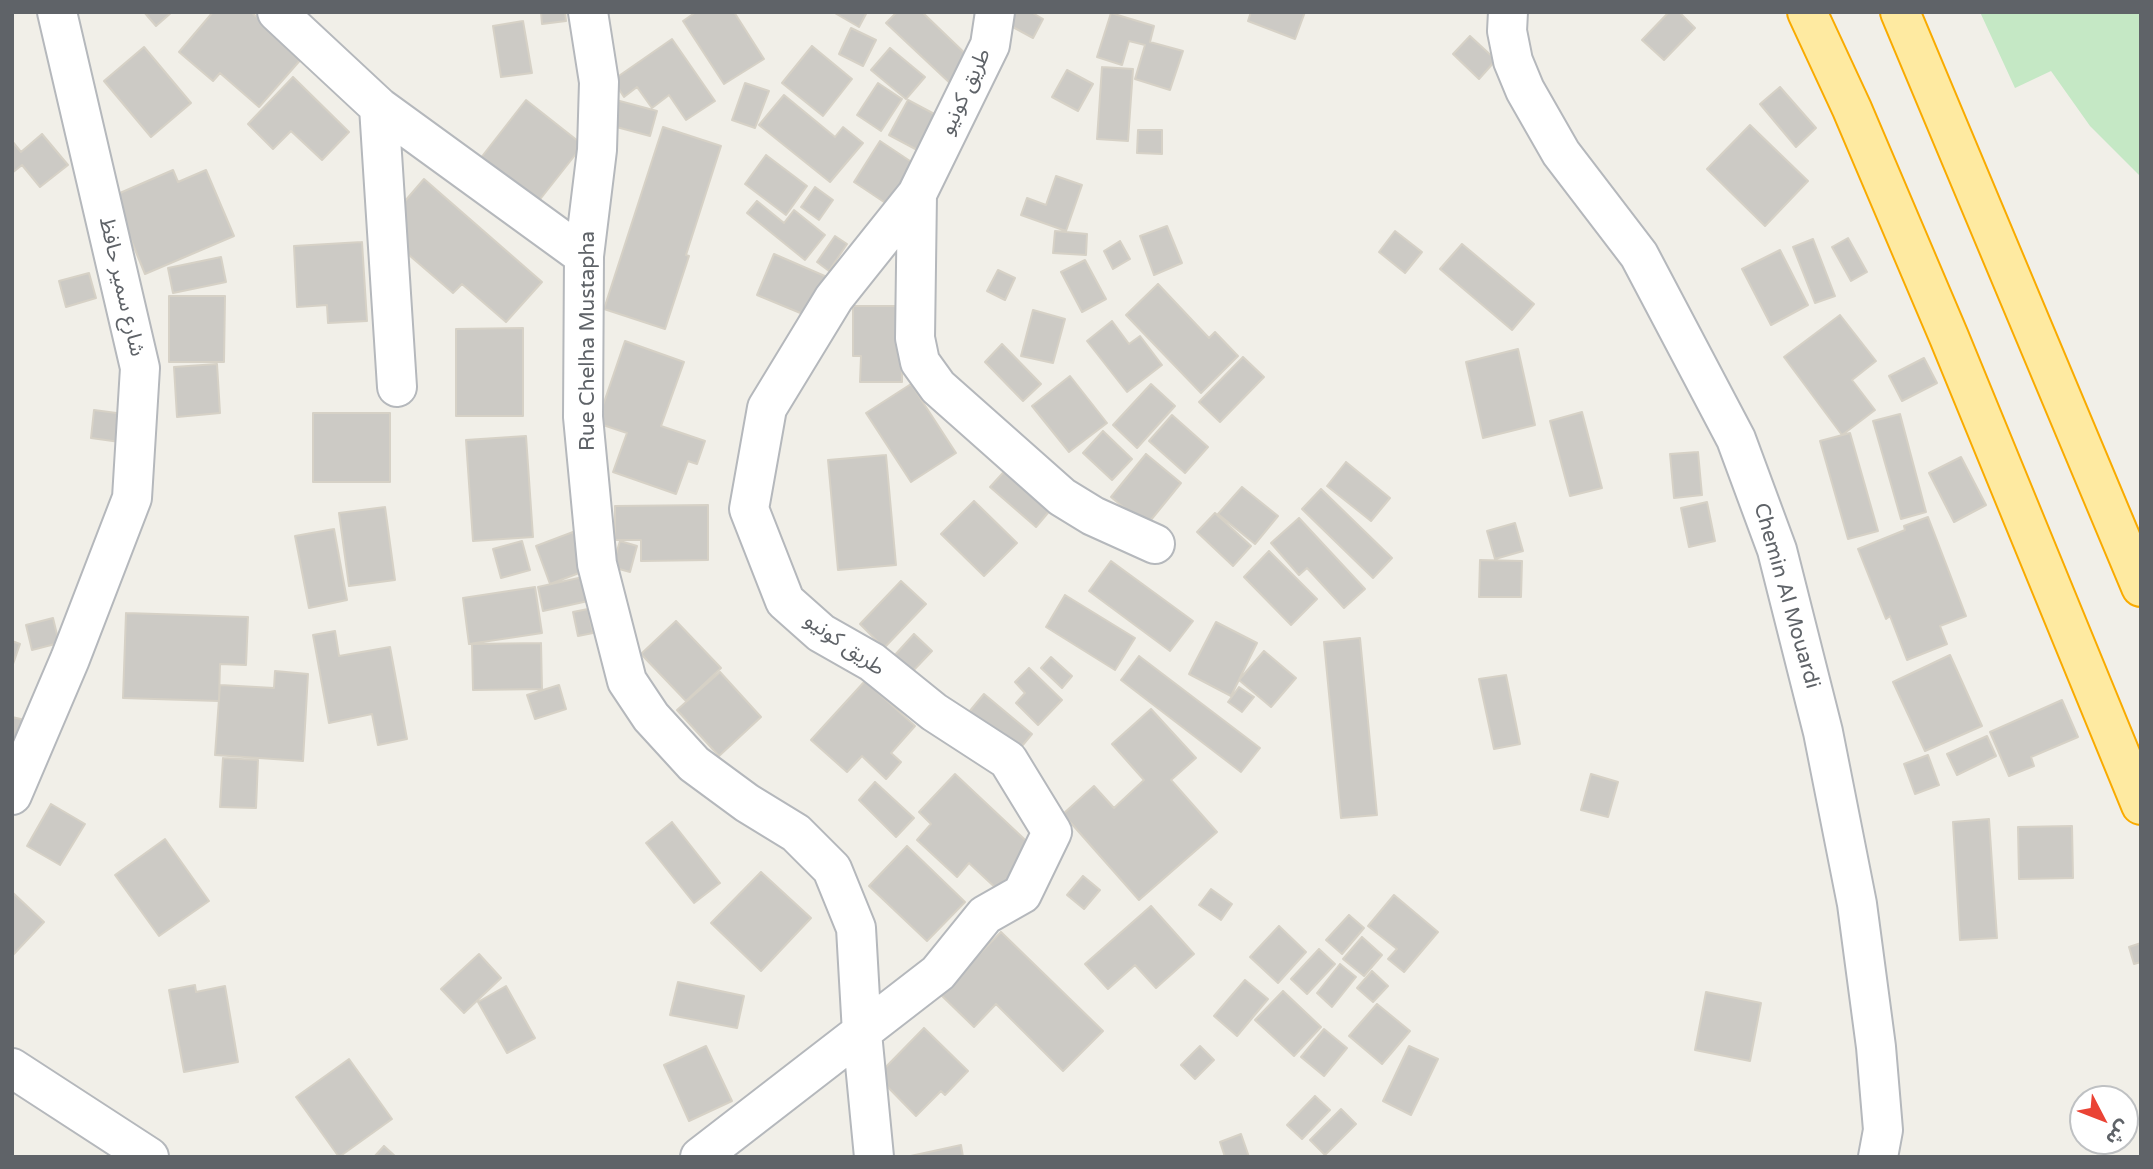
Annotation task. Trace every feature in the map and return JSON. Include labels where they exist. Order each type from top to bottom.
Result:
[{"type":"highway","points":[[1807,12],[1949,337],[2141,805]]},
{"type":"highway","points":[[1900,12],[2141,587]]},
{"type":"street","name":"شارع سمير حافظ","points":[[12,795],[70,659],[132,498],[140,368],[57,12]]},
{"type":"street","points":[[277,12],[379,107],[584,256]]},
{"type":"street","name":"Rue Chelha Mustapha","points":[[588,12],[599,82],[597,150],[584,256],[583,417],[597,564],[627,681],[651,717],[694,764],[747,803],[796,833],[832,869],[856,928],[862,1033],[874,1157]]},
{"type":"street","name":"طريق كونيو","points":[[862,1033],[939,973],[985,915],[1022,894],[1052,832],[1008,760],[934,712],[872,662],[821,633],[785,601],[749,509],[767,408],[834,298],[917,194],[990,46],[995,12]]},
{"type":"street","name":"Chemin Al Mouardi","points":[[1508,12],[1507,31],[1513,61],[1525,90],[1560,153],[1639,256],[1736,439],[1777,550],[1823,732],[1857,904],[1876,1047],[1883,1130],[1878,1157]]},
{"type":"street","points":[[379,107],[397,387]]},
{"type":"street","points":[[917,194],[915,338],[920,362],[937,387],[1062,497],[1093,516],[1155,544]]},
{"type":"street","points":[[700,1157],[862,1033]]},
{"type":"street","points":[[12,1068],[149,1157]]},
{"type":"green space","points":[[1980,12],[2141,12],[2141,177],[2090,126],[2051,71],[2015,88]]},
{"type":"building","points":[[144,12],[172,12],[156,26]]},
{"type":"building","points":[[213,12],[251,12],[303,57],[259,107],[220,73],[213,81],[179,52]]},
{"type":"building","points":[[541,12],[565,12],[566,21],[542,24]]},
{"type":"building","points":[[696,12],[734,12],[764,59],[724,84],[683,21]]},
{"type":"building","points":[[833,12],[867,12],[859,27]]},
{"type":"building","points":[[897,12],[922,12],[974,62],[952,85],[886,23]]},
{"type":"building","points":[[1004,12],[1031,12],[1043,19],[1033,38],[1000,20]]},
{"type":"building","points":[[1251,12],[1305,12],[1295,39],[1248,21]]},
{"type":"building","points":[[1669,12],[1679,12],[1695,28],[1664,60],[1642,40]]},
{"type":"building","points":[[1111,13],[1154,26],[1150,42],[1183,51],[1170,90],[1135,79],[1145,45],[1129,41],[1122,65],[1097,57]]},
{"type":"building","points":[[523,21],[532,73],[501,77],[493,26]]},
{"type":"building","points":[[851,28],[876,40],[863,66],[839,54]]},
{"type":"building","points":[[1470,36],[1496,60],[1479,79],[1453,54]]},
{"type":"building","points":[[672,39],[715,101],[686,120],[669,95],[652,108],[637,87],[624,97],[613,80]]},
{"type":"building","points":[[812,46],[852,79],[823,116],[782,83]]},
{"type":"building","points":[[144,47],[191,103],[151,137],[104,81]]},
{"type":"building","points":[[890,48],[925,77],[906,99],[871,70]]},
{"type":"building","points":[[1102,67],[1133,69],[1128,141],[1097,139]]},
{"type":"building","points":[[1067,70],[1093,84],[1078,111],[1052,97]]},
{"type":"building","points":[[293,77],[349,132],[322,160],[291,131],[273,149],[248,124]]},
{"type":"building","points":[[745,83],[769,91],[755,128],[732,120]]},
{"type":"building","points":[[878,83],[902,99],[881,131],[857,115]]},
{"type":"building","points":[[1780,87],[1816,128],[1796,147],[1760,104]]},
{"type":"building","points":[[784,95],[835,137],[843,127],[863,143],[830,182],[759,125]]},
{"type":"building","points":[[526,100],[583,145],[530,212],[480,159]]},
{"type":"building","points":[[616,100],[657,111],[650,136],[609,125]]},
{"type":"building","points":[[908,100],[940,117],[921,152],[889,135]]},
{"type":"building","points":[[1750,125],[1808,181],[1765,226],[1707,169]]},
{"type":"building","points":[[663,127],[721,146],[665,329],[604,309]]},
{"type":"building","points":[[1138,130],[1162,130],[1162,154],[1137,153]]},
{"type":"building","points":[[42,134],[68,165],[40,187],[22,165],[12,173],[12,141],[21,152]]},
{"type":"building","points":[[880,141],[913,163],[887,204],[854,182]]},
{"type":"building","points":[[766,155],[807,186],[786,215],[745,184]]},
{"type":"building","points":[[173,170],[178,182],[206,170],[234,236],[145,274],[113,196]]},
{"type":"building","points":[[1056,176],[1082,185],[1066,231],[1021,215],[1027,198],[1046,205]]},
{"type":"building","points":[[424,179],[542,282],[506,322],[462,284],[453,293],[380,230]]},
{"type":"building","points":[[815,187],[833,200],[819,220],[801,207]]},
{"type":"building","points":[[757,201],[784,223],[794,210],[825,235],[805,260],[747,213]]},
{"type":"building","points":[[1167,226],[1182,263],[1154,275],[1140,236]]},
{"type":"building","points":[[1055,231],[1087,234],[1086,255],[1053,253]]},
{"type":"building","points":[[1395,231],[1422,252],[1405,273],[1379,252]]},
{"type":"building","points":[[835,236],[847,244],[829,271],[817,262]]},
{"type":"building","points":[[1848,238],[1867,272],[1851,281],[1832,247]]},
{"type":"building","points":[[1813,239],[1835,296],[1815,303],[1793,247]]},
{"type":"building","points":[[1120,241],[1130,259],[1113,269],[1104,251]]},
{"type":"building","points":[[362,242],[367,321],[328,323],[327,305],[297,307],[294,246]]},
{"type":"building","points":[[1462,244],[1534,304],[1512,330],[1440,269]]},
{"type":"building","points":[[1780,250],[1808,305],[1771,325],[1742,269]]},
{"type":"building","points":[[774,254],[827,277],[810,317],[757,295]]},
{"type":"building","points":[[221,257],[226,282],[173,293],[168,268]]},
{"type":"building","points":[[1085,260],[1106,299],[1082,312],[1061,272]]},
{"type":"building","points":[[998,270],[1015,278],[1005,300],[987,291]]},
{"type":"building","points":[[89,273],[96,298],[66,307],[59,281]]},
{"type":"building","points":[[1158,284],[1209,338],[1215,332],[1238,356],[1201,393],[1126,315]]},
{"type":"building","points":[[169,296],[225,296],[224,362],[169,362]]},
{"type":"building","points":[[853,306],[902,306],[902,382],[860,382],[861,356],[853,356]]},
{"type":"building","points":[[1033,310],[1065,319],[1053,363],[1021,356]]},
{"type":"building","points":[[1840,315],[1876,361],[1852,380],[1875,410],[1842,435],[1784,357]]},
{"type":"building","points":[[1112,321],[1129,344],[1140,336],[1162,365],[1127,392],[1087,341]]},
{"type":"building","points":[[523,328],[523,416],[456,416],[456,329]]},
{"type":"building","points":[[625,341],[684,362],[661,426],[705,441],[697,464],[688,461],[676,494],[613,472],[627,433],[597,423]]},
{"type":"building","points":[[1002,344],[1041,384],[1023,401],[985,362]]},
{"type":"building","points":[[1518,349],[1535,425],[1483,438],[1466,362]]},
{"type":"building","points":[[1243,357],[1264,377],[1220,422],[1199,402]]},
{"type":"building","points":[[1924,358],[1937,383],[1902,401],[1889,376]]},
{"type":"building","points":[[217,364],[220,413],[177,417],[174,367]]},
{"type":"building","points":[[1070,376],[1107,423],[1069,452],[1032,406]]},
{"type":"building","points":[[911,384],[956,453],[911,482],[866,413]]},
{"type":"building","points":[[1151,384],[1175,406],[1137,448],[1113,425]]},
{"type":"building","points":[[94,410],[124,414],[120,442],[91,438]]},
{"type":"building","points":[[1582,412],[1602,488],[1570,496],[1550,421]]},
{"type":"building","points":[[313,413],[390,413],[390,482],[313,482]]},
{"type":"building","points":[[1900,414],[1926,512],[1901,519],[1873,421]]},
{"type":"building","points":[[1172,415],[1208,447],[1185,473],[1149,441]]},
{"type":"building","points":[[1103,431],[1132,459],[1112,480],[1083,453]]},
{"type":"building","points":[[1850,433],[1878,531],[1848,539],[1820,441]]},
{"type":"building","points":[[526,436],[533,537],[473,541],[466,440]]},
{"type":"building","points":[[1698,452],[1702,495],[1674,498],[1670,454]]},
{"type":"building","points":[[1146,454],[1181,483],[1146,526],[1111,497]]},
{"type":"building","points":[[886,455],[896,565],[838,570],[828,460]]},
{"type":"building","points":[[1961,457],[1986,505],[1954,522],[1929,473]]},
{"type":"building","points":[[1346,462],[1390,498],[1371,521],[1327,486]]},
{"type":"building","points":[[1012,463],[1057,502],[1036,527],[990,487]]},
{"type":"building","points":[[1242,487],[1278,516],[1255,544],[1218,514]]},
{"type":"building","points":[[1321,489],[1392,558],[1373,578],[1302,509]]},
{"type":"building","points":[[974,501],[1017,543],[984,576],[941,534]]},
{"type":"building","points":[[1707,502],[1715,541],[1689,547],[1681,508]]},
{"type":"building","points":[[708,505],[708,560],[641,561],[641,540],[615,540],[615,506]]},
{"type":"building","points":[[385,507],[395,580],[349,586],[339,513]]},
{"type":"building","points":[[1215,513],[1251,546],[1233,566],[1197,532]]},
{"type":"building","points":[[1928,517],[1966,616],[1940,626],[1947,644],[1907,660],[1890,616],[1886,619],[1858,549],[1905,530],[1904,526]]},
{"type":"building","points":[[1299,518],[1365,589],[1344,608],[1307,568],[1299,575],[1271,543]]},
{"type":"building","points":[[1515,523],[1523,551],[1495,559],[1487,531]]},
{"type":"building","points":[[334,529],[347,600],[309,608],[295,536]]},
{"type":"building","points":[[573,532],[587,570],[550,584],[536,546]]},
{"type":"building","points":[[522,541],[530,570],[501,578],[493,549]]},
{"type":"building","points":[[620,541],[637,546],[630,572],[612,567]]},
{"type":"building","points":[[1269,551],[1317,599],[1291,625],[1244,577]]},
{"type":"building","points":[[1480,560],[1522,561],[1521,597],[1479,597]]},
{"type":"building","points":[[1111,561],[1193,621],[1170,651],[1089,591]]},
{"type":"building","points":[[583,577],[588,601],[543,611],[538,587]]},
{"type":"building","points":[[901,581],[926,604],[884,648],[860,624]]},
{"type":"building","points":[[535,587],[542,633],[469,644],[463,598]]},
{"type":"building","points":[[1065,595],[1135,638],[1115,670],[1046,627]]},
{"type":"building","points":[[588,609],[593,633],[578,636],[573,612]]},
{"type":"building","points":[[126,613],[248,617],[246,665],[220,664],[219,701],[123,698]]},
{"type":"building","points":[[53,618],[59,643],[32,650],[26,625]]},
{"type":"building","points":[[676,621],[721,668],[686,701],[641,654]]},
{"type":"building","points":[[1216,622],[1257,643],[1231,696],[1189,674]]},
{"type":"building","points":[[335,631],[339,656],[390,647],[407,739],[378,745],[372,714],[329,723],[313,635]]},
{"type":"building","points":[[914,634],[932,651],[911,673],[894,656]]},
{"type":"building","points":[[1360,638],[1377,815],[1341,818],[1324,642]]},
{"type":"building","points":[[12,641],[20,644],[12,667]]},
{"type":"building","points":[[541,643],[542,689],[473,690],[472,644]]},
{"type":"building","points":[[1264,651],[1296,678],[1271,707],[1239,680]]},
{"type":"building","points":[[1950,655],[1982,726],[1925,751],[1893,682]]},
{"type":"building","points":[[1139,656],[1260,748],[1241,772],[1121,680]]},
{"type":"building","points":[[1051,657],[1072,676],[1062,688],[1041,668]]},
{"type":"building","points":[[1029,668],[1062,700],[1038,725],[1016,703],[1025,693],[1015,682]]},
{"type":"building","points":[[275,671],[308,674],[303,761],[215,755],[220,685],[274,688]]},
{"type":"building","points":[[720,672],[761,717],[719,756],[677,710]]},
{"type":"building","points":[[1506,675],[1520,744],[1494,749],[1479,679]]},
{"type":"building","points":[[865,681],[915,726],[891,753],[901,762],[886,779],[862,756],[847,772],[811,740]]},
{"type":"building","points":[[559,685],[566,709],[535,719],[527,695]]},
{"type":"building","points":[[1239,687],[1254,697],[1242,712],[1228,702]]},
{"type":"building","points":[[984,694],[1032,734],[1017,752],[969,712]]},
{"type":"building","points":[[2062,700],[2078,737],[2031,757],[2034,766],[2009,776],[1990,732]]},
{"type":"building","points":[[1151,709],[1196,758],[1171,780],[1217,832],[1139,900],[1063,814],[1094,786],[1114,808],[1144,780],[1112,744]]},
{"type":"building","points":[[12,717],[25,720],[12,754]]},
{"type":"building","points":[[1987,736],[1996,756],[1957,775],[1947,754]]},
{"type":"building","points":[[1928,755],[1939,785],[1915,794],[1904,764]]},
{"type":"building","points":[[223,758],[258,760],[256,808],[220,807]]},
{"type":"building","points":[[955,774],[1038,852],[1000,892],[969,863],[957,877],[917,840],[931,824],[919,812]]},
{"type":"building","points":[[1591,774],[1618,782],[1608,817],[1581,810]]},
{"type":"building","points":[[875,782],[914,818],[896,837],[859,800]]},
{"type":"building","points":[[51,804],[85,824],[60,865],[27,846]]},
{"type":"building","points":[[1989,819],[1997,938],[1960,940],[1953,822]]},
{"type":"building","points":[[672,822],[720,883],[694,903],[646,843]]},
{"type":"building","points":[[2072,826],[2073,878],[2019,879],[2018,827]]},
{"type":"building","points":[[165,839],[209,901],[159,936],[115,875]]},
{"type":"building","points":[[907,846],[965,902],[927,941],[869,886]]},
{"type":"building","points":[[761,872],[811,918],[761,971],[711,923]]},
{"type":"building","points":[[1083,876],[1100,890],[1084,909],[1067,895]]},
{"type":"building","points":[[1211,889],[1232,904],[1221,920],[1199,905]]},
{"type":"building","points":[[12,892],[44,922],[12,956]]},
{"type":"building","points":[[1394,895],[1438,932],[1404,972],[1388,959],[1397,949],[1368,926]]},
{"type":"building","points":[[1151,906],[1194,954],[1156,988],[1135,965],[1108,989],[1085,964]]},
{"type":"building","points":[[1349,915],[1364,928],[1342,954],[1326,940]]},
{"type":"building","points":[[1279,926],[1306,952],[1278,983],[1250,957]]},
{"type":"building","points":[[1001,932],[1103,1031],[1063,1071],[996,1004],[974,1027],[940,994]]},
{"type":"building","points":[[1362,937],[1382,955],[1364,976],[1343,959]]},
{"type":"building","points":[[2141,943],[2141,962],[2134,964],[2129,947]]},
{"type":"building","points":[[1319,949],[1335,964],[1307,994],[1291,979]]},
{"type":"building","points":[[479,954],[501,978],[464,1013],[441,989]]},
{"type":"building","points":[[1340,964],[1356,977],[1332,1007],[1317,993]]},
{"type":"building","points":[[1372,971],[1388,986],[1373,1002],[1357,988]]},
{"type":"building","points":[[1245,980],[1268,999],[1237,1036],[1214,1016]]},
{"type":"building","points":[[678,982],[744,996],[737,1028],[670,1015]]},
{"type":"building","points":[[195,985],[196,992],[225,986],[238,1062],[184,1072],[169,990]]},
{"type":"building","points":[[506,986],[535,1038],[507,1053],[478,1002]]},
{"type":"building","points":[[1283,991],[1321,1027],[1294,1056],[1255,1020]]},
{"type":"building","points":[[1706,992],[1761,1003],[1750,1061],[1695,1050]]},
{"type":"building","points":[[1377,1004],[1410,1031],[1382,1064],[1349,1036]]},
{"type":"building","points":[[924,1028],[968,1071],[945,1095],[941,1091],[916,1116],[877,1076]]},
{"type":"building","points":[[1324,1029],[1347,1048],[1324,1076],[1301,1057]]},
{"type":"building","points":[[706,1046],[732,1101],[689,1121],[664,1065]]},
{"type":"building","points":[[1200,1046],[1214,1060],[1195,1079],[1181,1065]]},
{"type":"building","points":[[1409,1046],[1438,1059],[1411,1115],[1383,1101]]},
{"type":"building","points":[[349,1059],[392,1119],[339,1157],[296,1097]]},
{"type":"building","points":[[1315,1096],[1330,1110],[1302,1139],[1287,1125]]},
{"type":"building","points":[[1341,1109],[1356,1124],[1325,1155],[1310,1140]]},
{"type":"building","points":[[1241,1134],[1249,1157],[1225,1157],[1220,1142]]},
{"type":"building","points":[[961,1145],[963,1157],[906,1157]]},
{"type":"building","points":[[384,1146],[396,1157],[374,1157]]}]
